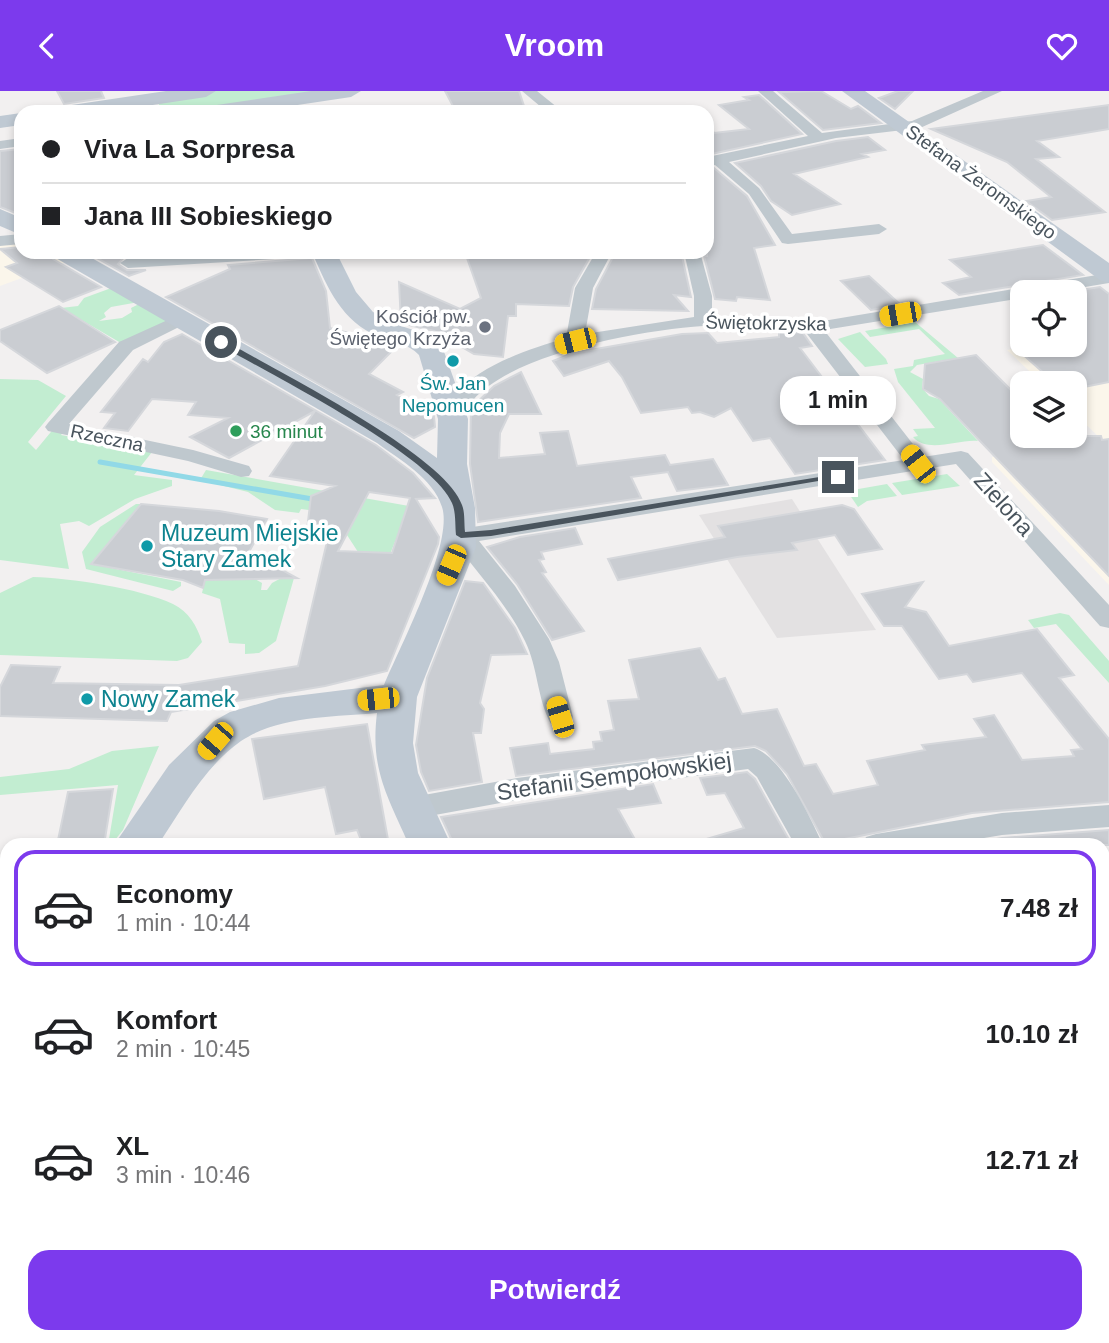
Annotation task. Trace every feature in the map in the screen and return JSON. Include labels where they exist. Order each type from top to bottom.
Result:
[{"type":"street","points":[[156,105],[206,91]]},
{"type":"street","points":[[257,105],[351,91]]},
{"type":"street","points":[[529,91],[547,105]]},
{"type":"street","points":[[765,91],[818,137]]},
{"type":"street","name":"Stefana Żeromskiego","points":[[852,91],[1109,276]]},
{"type":"street","points":[[714,160],[818,137],[905,127],[930,120],[995,91]]},
{"type":"street","points":[[714,161],[754,191],[788,239],[879,229]]},
{"type":"street","points":[[75,259],[388,437],[429,467],[539,644],[548,665],[560,717]]},
{"type":"street","points":[[106,277],[126,259]]},
{"type":"street","points":[[329,259],[337,282],[354,308],[374,325],[426,345],[442,376],[453,422],[459,519],[398,697],[393,743],[398,773],[427,838]]},
{"type":"street","points":[[575,341],[584,288],[600,259]]},
{"type":"street","points":[[694,259],[703,296],[703,321]]},
{"type":"street","name":"Świętokrzyska","points":[[1087,280],[1109,276]]},
{"type":"street","name":"Świętokrzyska","points":[[453,422],[463,398],[487,378],[543,351],[575,341],[703,321],[811,325],[853,322],[1010,295]]},
{"type":"street","name":"Rzeczna","points":[[181,320],[126,346],[55,427],[193,456],[241,471]]},
{"type":"street","points":[[459,519],[514,530],[918,464],[811,325]]},
{"type":"street","points":[[442,376],[458,382],[487,378]]},
{"type":"street","points":[[388,437],[407,443],[426,442],[437,439],[453,422]]},
{"type":"street","name":"Zielona","points":[[918,464],[961,457],[1109,620]]},
{"type":"street","points":[[140,838],[188,771],[215,741],[243,722],[328,705],[398,697]]},
{"type":"street","name":"Stefanii Sempołowskiej","points":[[412,808],[517,789],[754,758],[767,770],[805,838]]},
{"type":"street","points":[[975,838],[1109,815]]},
{"type":"shaded area","points":[[14,242],[14,259],[68,261],[0,286],[0,243]]},
{"type":"shaded area","points":[[1109,338],[1109,585],[992,462],[992,457],[1043,448],[1087,448],[1087,440],[1100,438],[1087,426],[1087,371],[1029,371],[1014,357],[1087,357],[1087,342]]},
{"type":"shaded area","points":[[792,499],[876,630],[777,638],[699,515]]},
{"type":"green space","points":[[216,91],[345,91],[248,105],[159,105],[173,97]]},
{"type":"green space","points":[[114,287],[139,302],[111,307],[104,313],[106,317],[99,321],[122,318],[132,312],[131,308],[141,303],[174,322],[126,346],[61,308],[78,306],[84,298]]},
{"type":"green space","points":[[915,322],[958,358],[917,365],[910,372],[923,379],[922,388],[929,396],[939,399],[978,441],[927,445],[913,437],[918,436],[913,429],[935,428],[898,382],[894,369],[913,366],[914,360],[945,354],[919,329],[870,337],[865,331]]},
{"type":"green space","points":[[860,332],[888,364],[865,367],[838,339]]},
{"type":"green space","points":[[0,379],[38,380],[66,396],[28,442],[36,450],[55,427],[66,429],[61,435],[152,452],[134,475],[172,480],[172,486],[135,499],[89,526],[79,521],[60,524],[69,569],[0,560]]},
{"type":"green space","points":[[206,470],[409,506],[387,562],[380,552],[358,552],[347,535],[356,516],[301,509],[299,513],[275,510],[248,492],[200,480]]},
{"type":"green space","points":[[947,474],[960,486],[902,495],[892,483]]},
{"type":"green space","points":[[887,484],[897,496],[867,501],[858,507],[847,491]]},
{"type":"green space","points":[[136,504],[141,504],[91,564],[181,582],[181,586],[173,591],[86,569],[82,552],[100,527]]},
{"type":"green space","points":[[33,577],[104,585],[159,598],[179,607],[188,615],[202,642],[188,658],[177,661],[0,655],[0,593]]},
{"type":"green space","points":[[283,577],[294,578],[276,641],[259,653],[245,654],[245,644],[229,643],[220,599],[202,593],[205,580],[255,579],[262,583],[261,590],[267,590],[272,583]]},
{"type":"green space","points":[[1060,613],[1069,615],[1109,661],[1109,683],[1056,624],[1034,628],[1028,620]]},
{"type":"green space","points":[[159,746],[123,830],[117,838],[109,838],[118,785],[0,795],[0,777],[69,769],[112,751]]},
{"type":"building","points":[[57,91],[101,91],[104,98],[64,104]]},
{"type":"building","points":[[445,91],[519,91],[524,105],[452,105]]},
{"type":"building","points":[[821,91],[851,109],[858,106],[881,123],[823,130],[779,92]]},
{"type":"building","points":[[898,91],[913,91],[895,109],[879,98]]},
{"type":"building","points":[[759,95],[802,134],[714,153],[714,133],[749,129],[719,105],[749,100],[744,97]]},
{"type":"building","points":[[1109,105],[1109,129],[1037,141],[1059,157],[1036,159],[1105,212],[1052,220],[1026,201],[1051,197],[1007,162],[931,129]]},
{"type":"building","points":[[868,137],[885,150],[862,154],[868,157],[794,174],[840,204],[792,215],[771,201],[761,186],[735,163],[836,141]]},
{"type":"building","points":[[14,150],[14,212],[0,207],[0,151]]},
{"type":"building","points":[[714,168],[747,196],[775,245],[754,248],[770,300],[737,297],[736,301],[715,299],[705,259],[714,259]]},
{"type":"building","points":[[1043,245],[1083,275],[1052,280],[1010,280],[1010,287],[959,295],[943,283],[971,277],[950,260]]},
{"type":"building","points":[[14,248],[14,259],[53,259],[101,287],[63,302],[6,267],[17,263],[0,249]]},
{"type":"building","points":[[99,259],[122,259],[118,264],[127,270],[146,270],[129,276]]},
{"type":"building","points":[[312,259],[326,291],[330,328],[397,346],[369,374],[403,392],[397,395],[434,416],[435,427],[414,438],[166,297],[230,269],[228,265]]},
{"type":"building","points":[[467,259],[589,259],[573,287],[569,306],[516,304],[516,316],[508,316],[503,357],[474,354],[434,331],[401,323],[399,282],[460,309],[481,298]]},
{"type":"building","points":[[612,259],[683,259],[691,297],[674,295],[688,311],[592,309],[596,289]]},
{"type":"building","points":[[869,276],[901,305],[871,310],[841,281]]},
{"type":"building","points":[[1100,287],[1109,294],[1109,382],[1087,386],[1087,371],[1041,371],[1026,357],[1087,357],[1087,289]]},
{"type":"building","points":[[59,306],[115,342],[47,373],[0,341],[0,330]]},
{"type":"building","points":[[779,331],[803,333],[812,346],[800,348],[885,460],[795,474],[770,438],[753,441],[731,408],[714,417],[700,412],[692,413],[688,407],[641,413],[622,377],[609,361],[564,376],[553,361],[573,353],[682,334],[708,333],[717,343],[779,337]]},
{"type":"building","points":[[182,334],[376,445],[413,473],[435,498],[416,499],[439,537],[438,544],[387,671],[325,686],[171,712],[167,721],[0,716],[0,687],[11,665],[60,667],[53,683],[179,685],[298,666],[329,533],[307,530],[311,496],[335,486],[270,476],[315,411],[229,458],[190,437],[228,418],[188,415],[196,402],[152,399],[128,431],[104,428],[115,413],[101,412],[143,359],[148,362],[164,342]],"holes":[[[369,492],[410,498],[392,553],[338,551]]]},
{"type":"building","points":[[976,355],[1010,389],[1010,448],[1087,448],[1087,436],[1109,439],[1109,576],[940,399],[923,389],[925,364]]},
{"type":"building","points":[[521,372],[541,414],[509,414],[500,433],[499,458],[545,454],[540,433],[568,431],[577,466],[665,455],[670,465],[713,459],[728,485],[677,491],[668,472],[631,477],[641,498],[478,522],[470,464],[471,408],[494,386]]},
{"type":"building","name":"Muzeum Miejskie Stary Zamek","points":[[141,504],[219,511],[267,519],[249,552],[297,578],[205,580],[203,588],[183,580],[91,564]]},
{"type":"building","points":[[842,505],[854,509],[882,549],[848,555],[835,535],[792,543],[797,550],[737,557],[618,580],[608,559],[725,537],[718,526]]},
{"type":"building","points":[[575,528],[582,544],[541,552],[544,559],[539,560],[546,572],[542,573],[584,631],[552,640],[517,584],[487,547],[520,537]]},
{"type":"building","points":[[465,581],[483,583],[515,628],[527,654],[491,655],[480,703],[484,709],[481,733],[473,733],[482,782],[429,791],[421,772],[416,745],[427,678]]},
{"type":"building","points":[[923,582],[905,607],[926,612],[949,646],[1037,629],[1074,675],[1059,678],[1109,739],[1109,802],[972,813],[850,838],[822,838],[787,774],[766,751],[755,746],[516,776],[510,748],[548,743],[550,754],[594,749],[593,742],[602,741],[600,732],[614,730],[608,701],[639,699],[629,660],[700,648],[718,680],[725,678],[742,714],[777,709],[804,766],[816,764],[833,794],[878,785],[867,761],[925,750],[922,745],[986,737],[974,719],[994,715],[1022,760],[1074,756],[1071,750],[1082,749],[1022,673],[973,682],[967,674],[939,679],[902,626],[884,626],[862,594]]},
{"type":"building","points":[[367,724],[388,838],[360,838],[357,830],[336,834],[325,787],[264,799],[252,739]]},
{"type":"building","points":[[747,772],[755,779],[788,838],[710,838],[744,828],[725,793],[707,795],[700,778]]},
{"type":"building","points":[[653,784],[661,803],[618,809],[634,838],[451,838],[441,817]]},
{"type":"building","points":[[113,789],[105,838],[58,838],[68,792]]},
{"type":"building","points":[[1109,830],[1109,838],[1002,838]]},
{"type":"waterway","points":[[100,462],[318,500]]},
{"type":"place","name":"Kościół pw. Świętego Krzyża","points":[[485,327]]},
{"type":"place","name":"Św. Jan Nepomucen","points":[[453,361]]},
{"type":"place","name":"36 minut","points":[[236,431]]},
{"type":"place","name":"Muzeum Miejskie Stary Zamek","points":[[147,546]]},
{"type":"place","name":"Nowy Zamek","points":[[87,699]]},
{"type":"route","points":[[221,342],[411,452],[429,467],[458,504],[461,535],[491,533],[838,477]]}]
